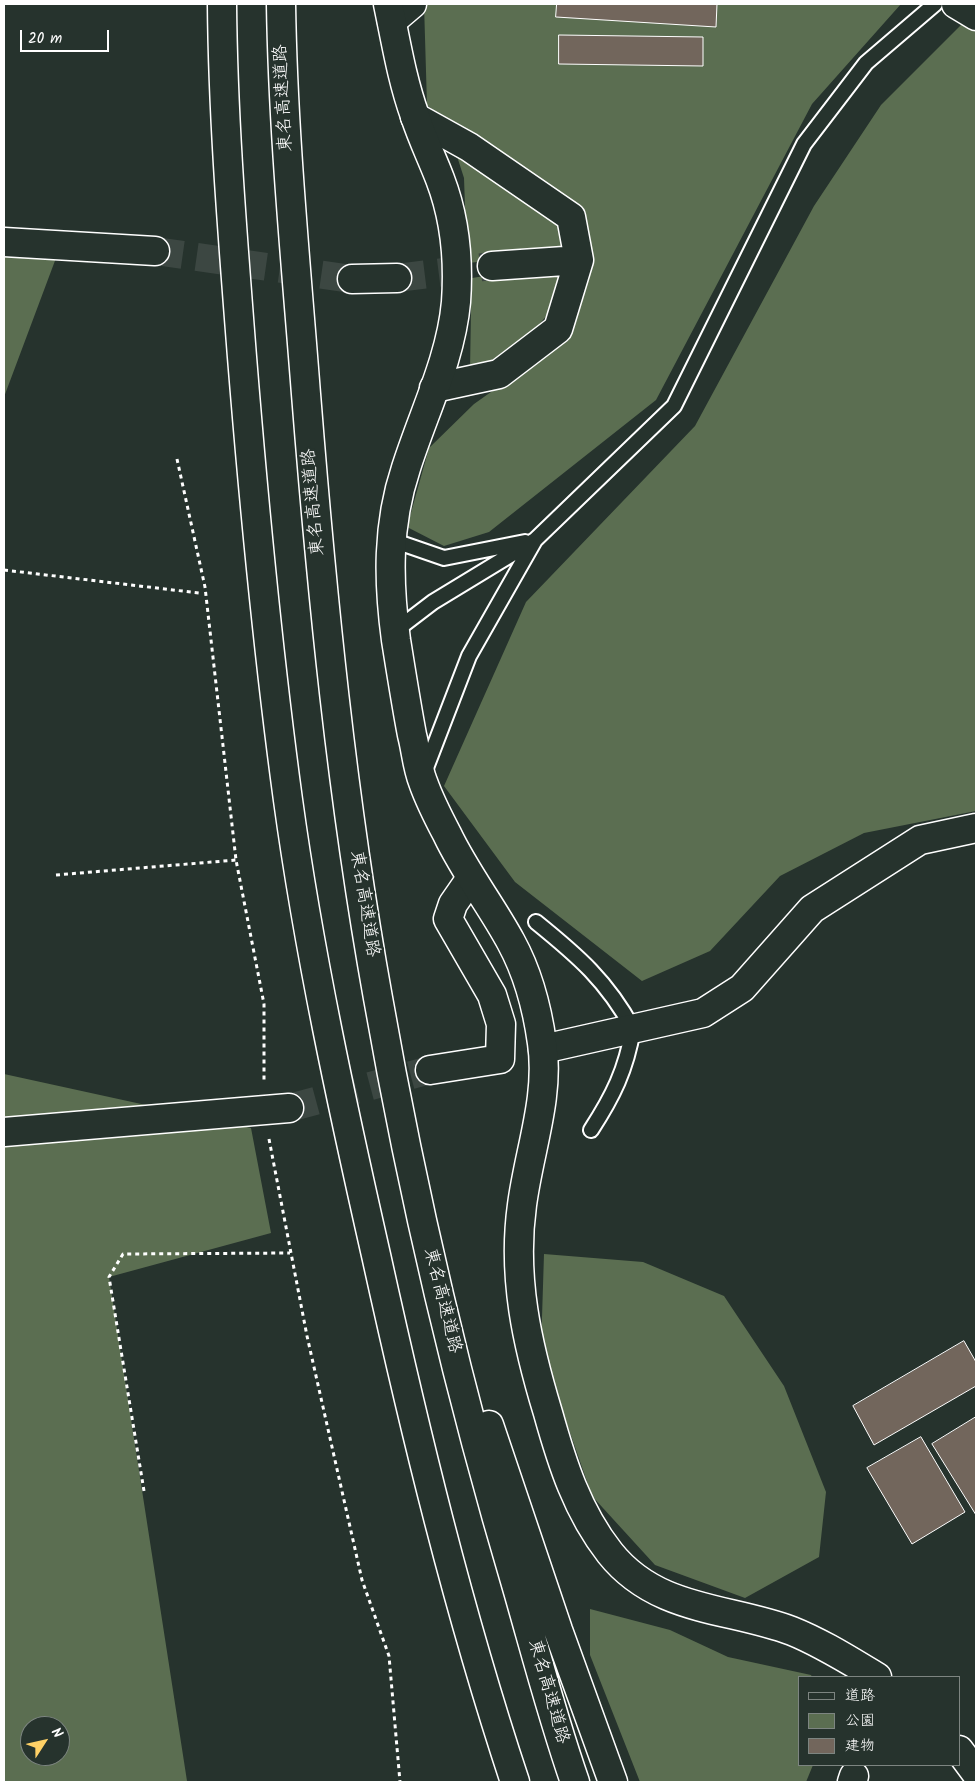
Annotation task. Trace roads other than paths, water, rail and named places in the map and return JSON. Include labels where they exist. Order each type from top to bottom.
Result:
[{"type":"main road","points":[[222,4],[223,75],[234,250],[258,555],[289,805],[334,1068],[405,1385],[449,1556],[515,1782]]},
{"type":"main road","name":"東名高速道路","points":[[281,4],[282,69],[294,245],[324,608],[344,781],[377,997],[431,1266],[493,1507],[575,1782]]},
{"type":"main road","points":[[412,4],[390,12],[400,65],[415,117],[442,183],[455,238],[455,306],[446,350],[404,473],[390,539],[395,631],[403,688],[421,779],[445,832],[471,878],[503,928],[521,962],[536,1010],[543,1049],[538,1120],[519,1227],[518,1273],[524,1320],[539,1385],[564,1469],[586,1519],[613,1558],[647,1586],[702,1609],[753,1620],[794,1632],[875,1676]]},
{"type":"main road","points":[[956,4],[976,16]]},
{"type":"main road","points":[[415,117],[469,147],[571,217],[578,260],[558,329],[498,374],[434,388]]},
{"type":"main road","points":[[4,242],[155,251]]},
{"type":"main road","points":[[492,266],[578,260]]},
{"type":"main road","points":[[352,279],[397,278]]},
{"type":"main road","points":[[543,1049],[703,1013],[742,988],[812,909],[920,840],[976,828]]},
{"type":"main road","points":[[430,1070],[500,1059],[500,1024],[492,995],[448,919],[452,904],[471,878]]},
{"type":"main road","points":[[4,1132],[276,1109]]},
{"type":"main road","points":[[431,1266],[477,1388],[558,1630],[613,1782]]},
{"type":"main road","points":[[449,1556],[482,1728],[496,1782]]},
{"type":"main road","points":[[960,1751],[976,1773]]},
{"type":"lane","points":[[395,631],[433,602],[535,540],[674,406],[804,144],[866,63],[934,4]]},
{"type":"lane","points":[[390,539],[444,558],[535,540]]},
{"type":"lane","points":[[421,779],[469,656],[535,540]]},
{"type":"lane","points":[[536,922],[585,963],[609,989],[633,1029],[628,1059],[618,1086],[591,1130]]},
{"type":"tunnel","points":[[155,251],[352,279]]},
{"type":"tunnel","points":[[397,278],[492,266]]},
{"type":"tunnel","points":[[289,1108],[430,1070]]}]
